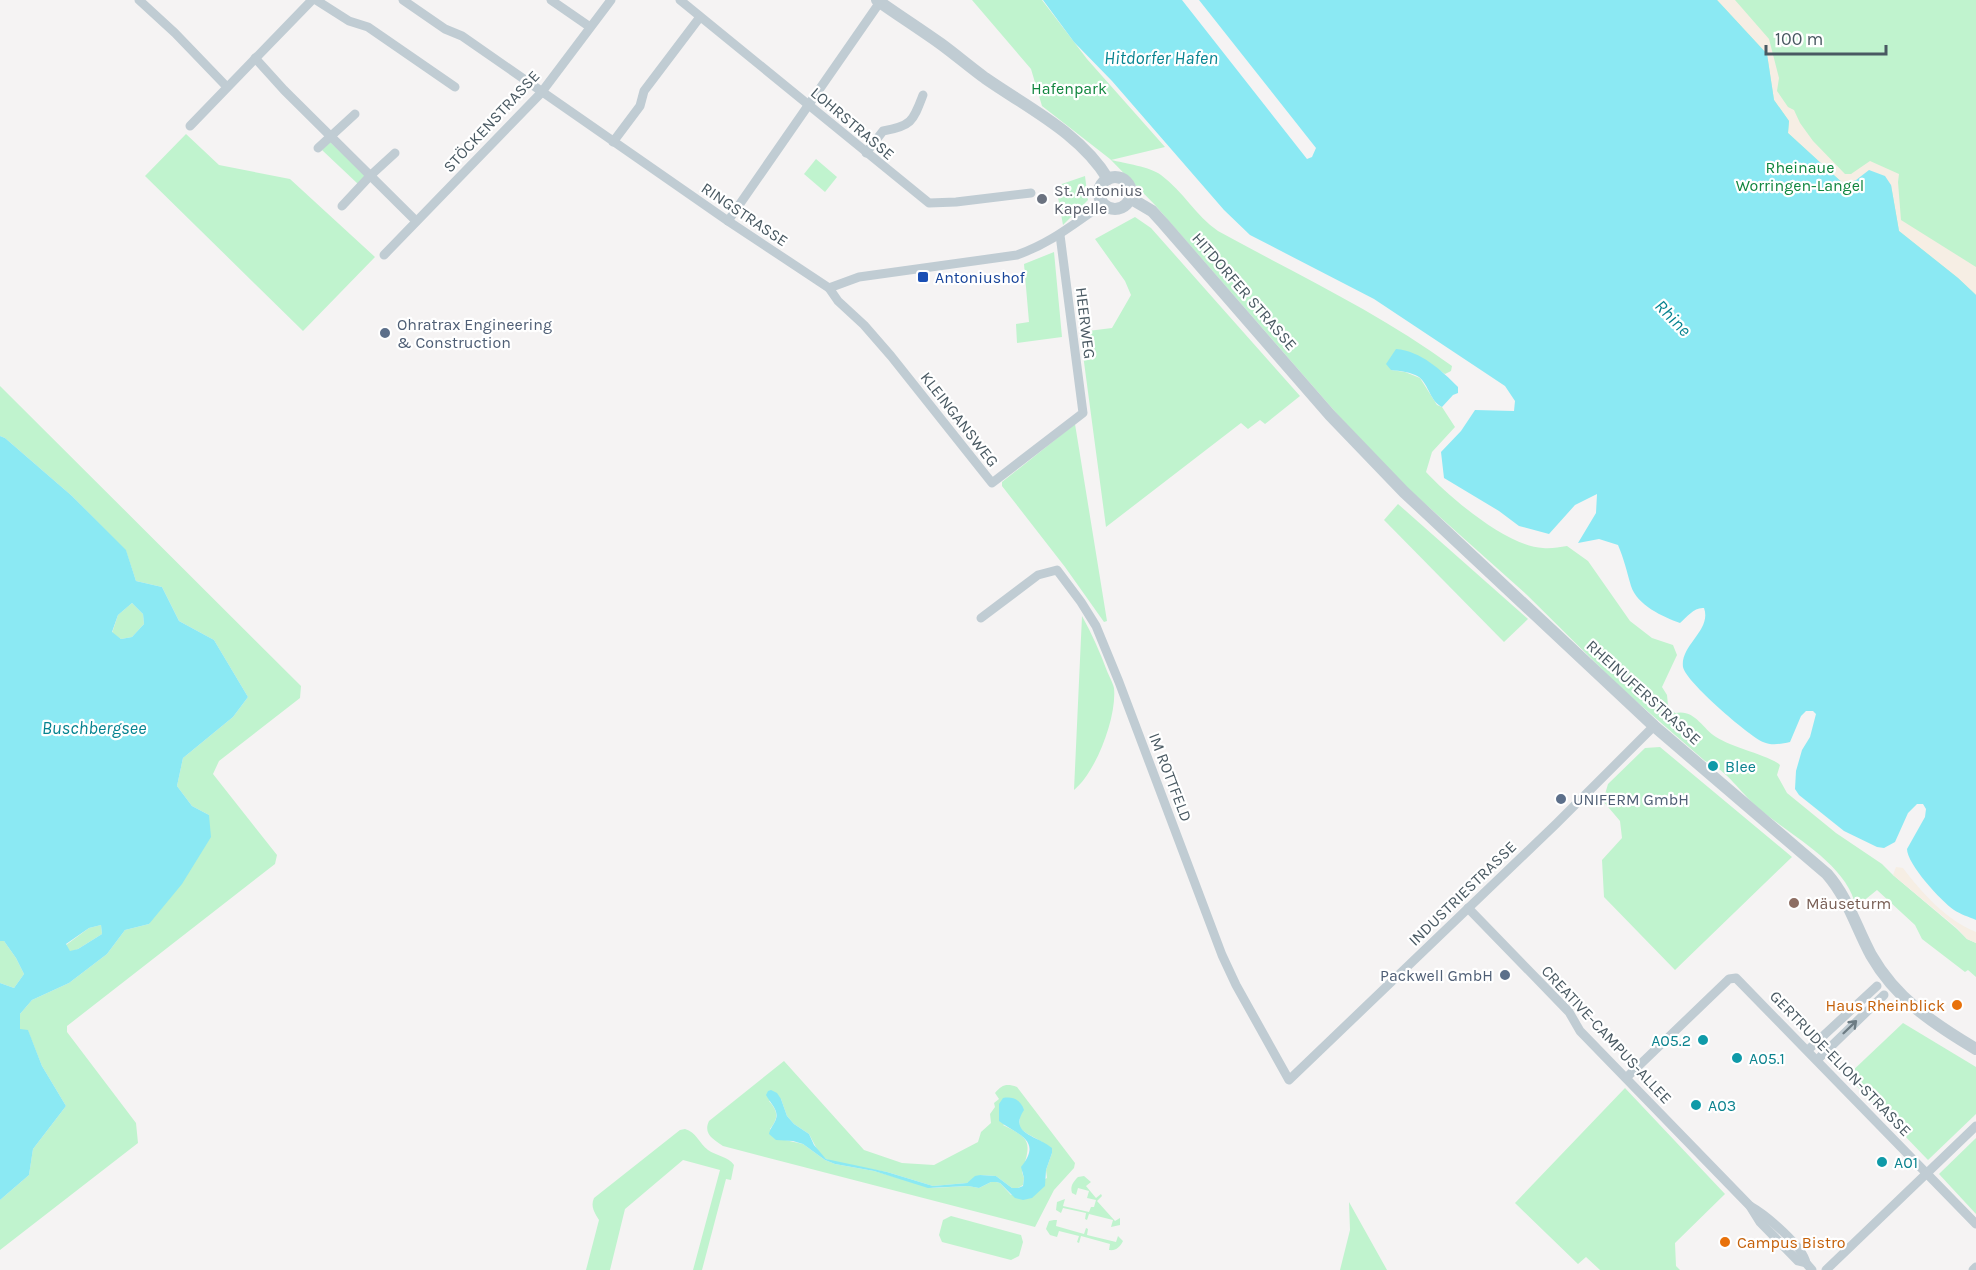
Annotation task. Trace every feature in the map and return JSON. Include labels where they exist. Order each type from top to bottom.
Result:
[{"type":"street","points":[[139,0],[175,33],[227,87]]},
{"type":"street","points":[[190,126],[314,0],[349,21],[368,27],[455,87]]},
{"type":"street","name":"RINGSTRASSE","points":[[403,0],[445,29],[462,36],[540,93],[829,288]]},
{"type":"street","points":[[551,0],[590,27]]},
{"type":"street","name":"STÖCKENSTRASSE","points":[[384,255],[540,93],[611,0]]},
{"type":"street","name":"LOHRSTRASSE","points":[[680,0],[929,203],[1031,193]]},
{"type":"street","points":[[728,221],[878,1],[1075,140],[1089,152],[1108,179]]},
{"type":"street","points":[[613,142],[640,106],[644,91],[700,17]]},
{"type":"street","points":[[255,58],[284,90],[416,221]]},
{"type":"street","points":[[866,153],[883,131],[902,128],[909,123],[916,114],[923,95]]},
{"type":"street","points":[[318,148],[356,114]]},
{"type":"street","points":[[342,206],[395,153]]},
{"type":"street","points":[[1119,177],[1129,185],[1130,198],[1121,208],[1111,208],[1103,204],[1099,193],[1100,188],[1108,179],[1119,177]]},
{"type":"street","name":"HITDORFER STRASSE","points":[[1130,198],[1152,211],[1328,412]]},
{"type":"street","points":[[829,288],[859,278],[1017,255],[1038,248],[1060,235],[1103,204]]},
{"type":"street","name":"HEERWEG","points":[[1060,235],[1083,413]]},
{"type":"street","name":"KLEINGANSWEG","points":[[829,288],[838,301],[864,325],[891,356],[992,483],[1083,413]]},
{"type":"street","name":"RHEINUFERSTRASSE","points":[[1328,412],[1404,492],[1654,726],[1827,874],[1845,898],[1871,955],[1891,986],[1927,1018],[1976,1049]]},
{"type":"street","name":"IM ROTTFELD","points":[[981,618],[1038,575],[1057,570],[1082,602],[1096,626],[1119,682],[1222,956],[1289,1080]]},
{"type":"street","name":"INDUSTRIESTRASSE","points":[[1289,1080],[1654,726]]},
{"type":"street","name":"CREATIVE-CAMPUS-ALLEE","points":[[1468,908],[1569,1012],[1581,1031],[1750,1206],[1760,1222],[1806,1268]]},
{"type":"street","name":"GERTRUDE-ELION-STRASSE","points":[[1626,1078],[1733,978],[1740,981],[1976,1224]]},
{"type":"street","points":[[1808,1050],[1877,986]]},
{"type":"street","points":[[1817,1060],[1884,995]]},
{"type":"street","points":[[1827,1270],[1976,1126]]},
{"type":"green space","name":"Hafenpark","points":[[972,0],[1042,0],[1087,59],[1165,147],[1111,160],[1157,172],[1169,181],[1218,231],[1367,311],[1452,366],[1451,371],[1445,374],[1428,362],[1391,370],[1420,378],[1437,405],[1442,407],[1455,427],[1432,452],[1426,472],[1464,507],[1513,539],[1543,548],[1567,546],[1588,561],[1630,621],[1652,638],[1673,645],[1677,655],[1662,687],[1667,695],[1668,705],[1675,713],[1682,712],[1693,716],[1716,737],[1780,765],[1777,775],[1787,793],[1836,833],[1882,864],[1967,939],[1976,943],[1976,977],[1968,970],[1965,972],[1922,939],[1915,925],[1877,890],[1856,907],[1850,891],[1829,863],[1770,818],[1720,769],[1705,761],[1622,689],[1527,595],[1403,484],[1338,415],[1155,205],[1110,159],[1042,106],[1031,69]]},
{"type":"green space","name":"Rheinaue Worringen-Langel","points":[[1427,0],[1976,0],[1976,612]]},
{"type":"green space","points":[[186,134],[219,165],[290,179],[375,257],[303,331],[145,176]]},
{"type":"green space","points":[[330,142],[366,176],[358,184],[322,150]]},
{"type":"green space","points":[[816,159],[837,177],[825,192],[804,174]]},
{"type":"green space","points":[[1085,176],[1088,200],[1063,225],[1056,186]]},
{"type":"green space","points":[[1135,217],[1151,228],[1300,396],[1265,424],[1260,420],[1248,429],[1241,423],[1106,527],[1080,332],[1112,328],[1131,295],[1125,281],[1095,239]]},
{"type":"green space","points":[[1054,252],[1062,337],[1017,343],[1016,324],[1029,322],[1024,264]]},
{"type":"green space","points":[[0,386],[301,686],[300,698],[219,761],[213,774],[277,855],[275,864],[67,1026],[67,1032],[136,1123],[138,1143],[0,1250],[0,1200],[29,1175],[33,1149],[66,1106],[42,1066],[28,1031],[20,1030],[20,1014],[32,1000],[69,983],[107,954],[125,930],[149,924],[209,815],[192,806],[177,786],[183,758],[233,717],[248,697],[214,640],[179,621],[162,587],[136,581],[126,551],[72,496],[0,436]]},
{"type":"green space","points":[[1075,424],[1107,621],[1104,622],[1002,486],[1002,482]]},
{"type":"green space","points":[[1398,504],[1528,619],[1504,642],[1384,520]]},
{"type":"green space","points":[[132,603],[143,614],[144,624],[132,637],[121,639],[112,633],[118,615]]},
{"type":"green space","points":[[1082,616],[1113,684],[1114,700],[1108,728],[1097,757],[1090,771],[1074,790]]},
{"type":"green space","points":[[1660,747],[1792,857],[1675,970],[1604,897],[1602,860],[1622,838],[1620,821],[1603,801],[1608,784],[1645,748]]},
{"type":"green space","points":[[101,925],[102,934],[70,952],[66,945],[89,928]]},
{"type":"green space","points":[[0,941],[4,941],[24,974],[14,988],[0,983]]},
{"type":"green space","points":[[1903,1023],[1976,1067],[1976,1114],[1928,1160],[1847,1076]]},
{"type":"green space","points":[[784,1061],[864,1150],[902,1163],[934,1165],[978,1142],[981,1132],[991,1123],[990,1114],[995,1107],[994,1103],[999,1099],[995,1093],[1002,1087],[1010,1085],[1017,1087],[1075,1163],[1074,1168],[1054,1190],[1035,1227],[723,1146],[708,1133],[709,1121]],"holes":[[[781,1099],[787,1116],[809,1134],[819,1153],[826,1159],[836,1163],[887,1172],[933,1186],[967,1183],[980,1175],[996,1176],[1012,1188],[1023,1185],[1022,1172],[1027,1154],[1027,1143],[1019,1134],[1003,1125],[1020,1116],[1019,1127],[1044,1144],[1052,1153],[1046,1170],[1047,1178],[1011,1195],[1000,1183],[996,1182],[979,1188],[968,1186],[933,1188],[874,1171],[835,1164],[825,1160],[803,1144],[785,1140],[770,1129],[776,1115],[769,1101]]]},
{"type":"green space","points":[[1625,1088],[1725,1194],[1675,1243],[1676,1266],[1680,1270],[1600,1270],[1586,1257],[1578,1264],[1515,1203]]},
{"type":"green space","points":[[685,1129],[708,1150],[729,1160],[734,1165],[731,1180],[726,1179],[702,1270],[693,1270],[720,1170],[683,1160],[625,1209],[610,1270],[586,1270],[599,1220],[593,1207],[594,1198],[680,1130]]},
{"type":"green space","points":[[1976,1138],[1976,1214],[1939,1174]]},
{"type":"green space","points":[[1084,1176],[1091,1182],[1086,1186],[1096,1198],[1101,1194],[1102,1196],[1097,1201],[1115,1221],[1120,1218],[1120,1225],[1111,1227],[1113,1220],[1089,1214],[1087,1220],[1085,1219],[1086,1213],[1063,1208],[1061,1213],[1056,1210],[1057,1202],[1065,1199],[1063,1206],[1089,1212],[1091,1207],[1094,1207],[1096,1200],[1087,1198],[1089,1191],[1078,1188],[1076,1195],[1072,1193],[1073,1182],[1078,1177]]},
{"type":"green space","points":[[1349,1202],[1387,1270],[1340,1270],[1350,1230]]},
{"type":"green space","points":[[951,1216],[1021,1235],[1023,1242],[1019,1256],[1011,1260],[942,1242],[939,1235],[943,1220]]},
{"type":"green space","points":[[1057,1220],[1056,1226],[1084,1234],[1086,1228],[1088,1229],[1087,1235],[1116,1242],[1118,1236],[1123,1241],[1114,1250],[1109,1250],[1110,1244],[1081,1236],[1079,1243],[1077,1242],[1079,1236],[1059,1231],[1057,1237],[1050,1235],[1046,1229],[1049,1221]]},
{"type":"sand","points":[[1717,0],[1735,0],[1769,39],[1779,78],[1777,91],[1788,107],[1794,110],[1813,141],[1845,174],[1851,174],[1870,161],[1899,174],[1901,220],[1976,267],[1976,295],[1899,231],[1891,185],[1855,180],[1847,187],[1788,133],[1789,121],[1774,100],[1767,54]]},
{"type":"sand","points":[[1896,867],[1903,868],[1918,887],[1945,913],[1976,932],[1976,943],[1967,939],[1893,875]]},
{"type":"water","points":[[1043,0],[1182,0],[1307,159],[1312,157],[1316,148],[1199,0],[1717,0],[1767,54],[1774,100],[1789,121],[1788,133],[1847,187],[1869,170],[1885,176],[1891,185],[1899,231],[1976,295],[1976,920],[1956,911],[1941,899],[1918,873],[1908,856],[1907,849],[1925,817],[1926,809],[1923,804],[1917,804],[1908,813],[1895,842],[1884,848],[1877,847],[1844,831],[1799,795],[1795,789],[1796,771],[1802,750],[1810,737],[1816,714],[1813,711],[1806,711],[1801,716],[1790,742],[1766,743],[1732,719],[1695,684],[1683,667],[1683,659],[1704,623],[1704,608],[1694,611],[1680,623],[1659,614],[1634,593],[1618,545],[1599,539],[1578,543],[1596,513],[1597,494],[1575,505],[1549,534],[1519,526],[1499,511],[1444,478],[1441,452],[1461,431],[1475,410],[1514,411],[1515,401],[1505,386],[1374,299],[1250,235],[1224,210],[1112,81],[1074,42]]},
{"type":"water","points":[[1396,349],[1414,353],[1430,362],[1458,387],[1458,393],[1442,407],[1432,397],[1419,377],[1391,370],[1386,364]]},
{"type":"water","name":"Buschbergsee","points":[[0,436],[72,496],[126,550],[136,581],[162,587],[179,621],[214,640],[248,697],[233,717],[183,758],[177,786],[192,806],[209,815],[211,837],[182,884],[149,924],[125,930],[107,954],[69,983],[32,1000],[20,1014],[20,1029],[28,1030],[42,1066],[66,1106],[33,1149],[29,1175],[0,1200],[0,983],[14,988],[24,974],[4,941],[0,941]],"holes":[[[132,603],[143,614],[144,624],[132,637],[121,639],[112,632],[118,615]],[[101,925],[102,934],[78,949],[70,951],[66,944],[89,928]]]},
{"type":"water","points":[[771,1090],[781,1099],[787,1116],[809,1134],[814,1145],[826,1159],[887,1172],[933,1186],[967,1183],[980,1175],[996,1176],[1012,1188],[1023,1186],[1024,1178],[1021,1167],[1030,1150],[1028,1144],[1025,1138],[999,1121],[999,1104],[1003,1098],[1013,1098],[1019,1101],[1024,1110],[1020,1118],[1022,1129],[1052,1148],[1046,1170],[1045,1186],[1032,1198],[1023,1200],[1015,1198],[1000,1183],[996,1182],[979,1188],[968,1186],[928,1188],[874,1171],[835,1164],[825,1160],[803,1144],[776,1140],[769,1134],[777,1116],[766,1095]]},
{"type":"place","name":"St. Antonius Kapelle","points":[[1042,199]]},
{"type":"place","name":"Antoniushof","points":[[923,277]]},
{"type":"place","name":"Ohratrax Engineering & Construction","points":[[385,333]]},
{"type":"place","name":"Blee","points":[[1713,766]]},
{"type":"place","name":"UNIFERM GmbH","points":[[1561,799]]},
{"type":"place","name":"Mäuseturm","points":[[1794,903]]},
{"type":"place","name":"Packwell GmbH","points":[[1505,975]]},
{"type":"place","name":"Haus Rheinblick","points":[[1957,1005]]},
{"type":"place","name":"A05.2","points":[[1703,1040]]},
{"type":"place","name":"A05.1","points":[[1737,1058]]},
{"type":"place","name":"A03","points":[[1696,1105]]},
{"type":"place","name":"A01","points":[[1882,1162]]},
{"type":"place","name":"Campus Bistro","points":[[1725,1242]]},
{"type":"water label","name":"Hitdorfer Hafen","points":[[1161,58]]},
{"type":"water label","name":"Rhine","points":[[1673,318]]}]
